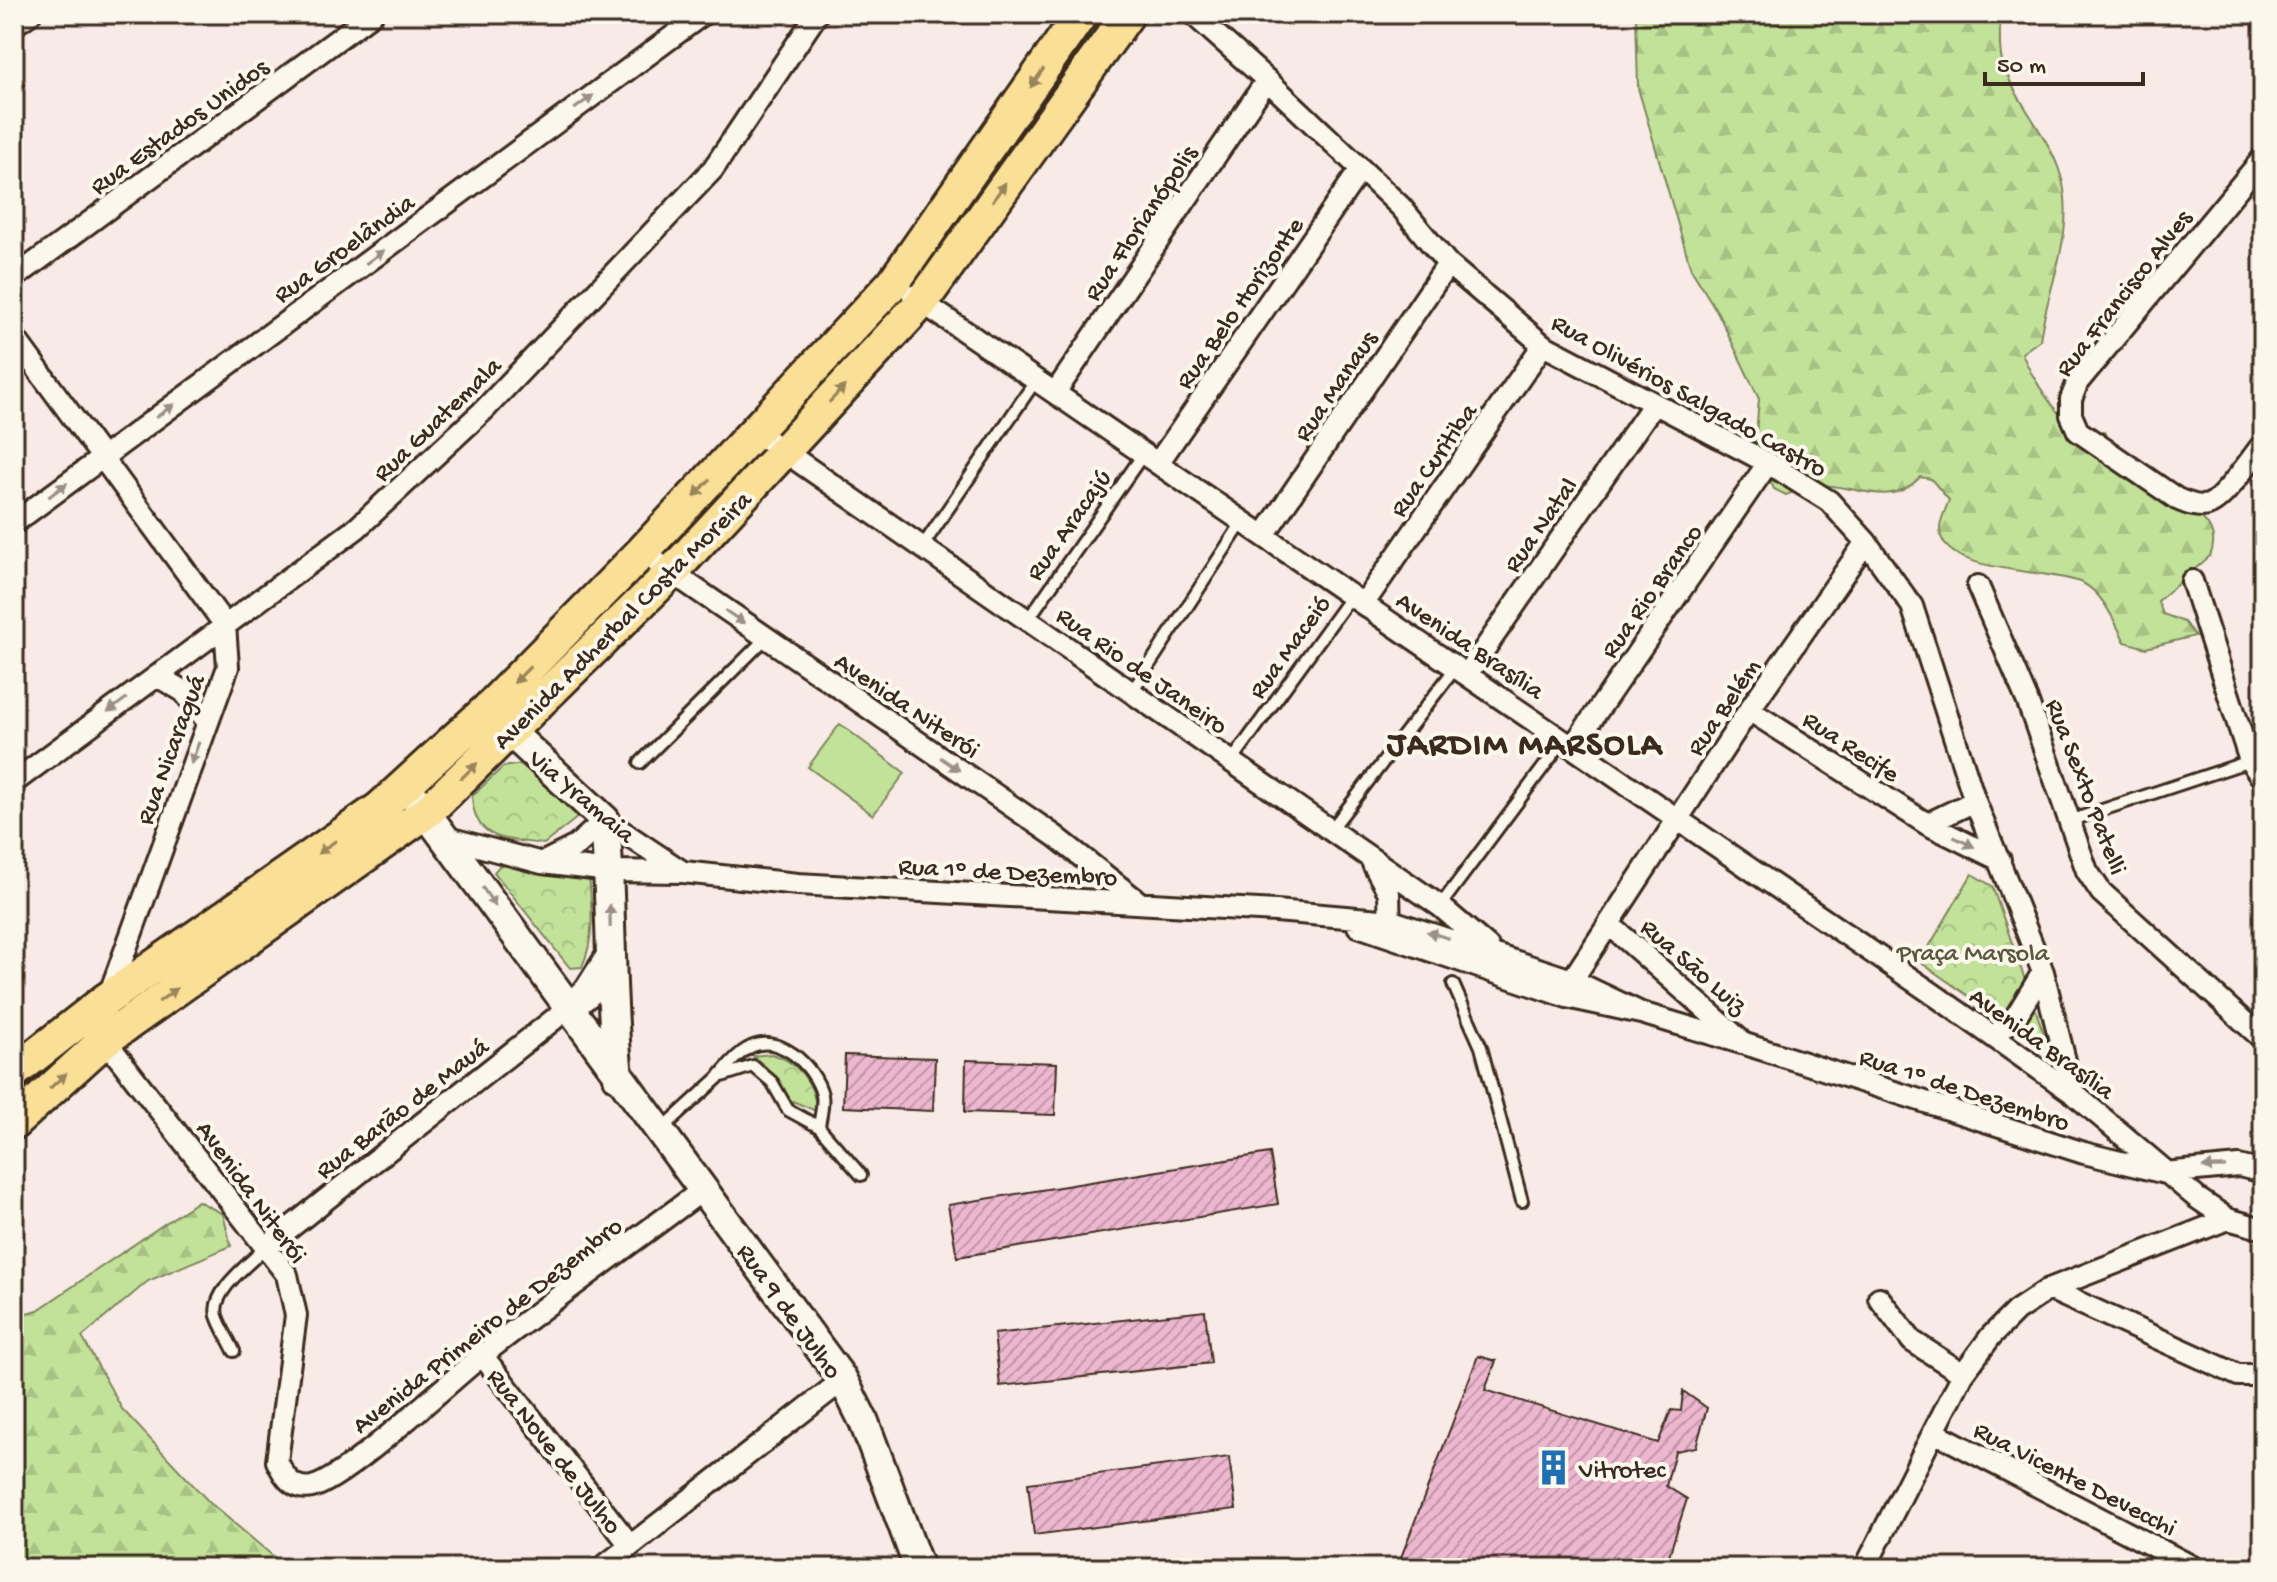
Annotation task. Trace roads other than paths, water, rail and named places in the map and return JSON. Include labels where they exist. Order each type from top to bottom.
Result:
[{"type":"main road","name":"Avenida Adherbal Costa Moreira","points":[[14,1123],[105,1040],[428,811],[498,721],[642,552],[893,283],[1081,14]]},
{"type":"main road","name":"Avenida Adherbal Costa Moreira","points":[[14,1072],[107,999],[300,867],[498,721],[671,573],[922,302],[1128,14]]},
{"type":"main road","name":"Via Yramaia","points":[[498,721],[605,820]]},
{"type":"main road","points":[[407,787],[428,811]]},
{"type":"main road","name":"Rua 9 de Julho","points":[[428,811],[567,1009],[704,1189],[843,1380],[864,1422],[919,1568]]},
{"type":"main road","points":[[605,820],[610,871],[611,1012],[618,1077]]},
{"type":"main road","points":[[567,1009],[588,992],[611,956]]},
{"type":"street","points":[[14,25],[30,14]]},
{"type":"street","name":"Rua Estados Unidos","points":[[14,278],[372,14]]},
{"type":"street","name":"Rua Groelândia","points":[[14,523],[703,14]]},
{"type":"street","name":"Rua Guatemala","points":[[14,782],[357,528],[484,410],[666,222],[713,169],[817,14]]},
{"type":"street","name":"Rua Olivérios Salgado Castro","points":[[1195,15],[1401,207],[1448,264],[1543,345],[1768,463],[1829,501],[1866,542],[1912,606],[1975,801],[2043,972],[2073,1093]]},
{"type":"street","name":"Rua Florianópolis","points":[[1055,393],[1267,80]]},
{"type":"street","name":"Rua Francisco Alves","points":[[2263,158],[2096,358],[2071,399],[2071,415],[2078,431],[2177,499],[2192,505],[2208,505],[2221,496],[2263,444]]},
{"type":"street","name":"Rua Belo Horizonte","points":[[1151,458],[1360,170]]},
{"type":"street","name":"Rua Manaus","points":[[1264,535],[1448,264]]},
{"type":"street","name":"Avenida Brasília","points":[[893,283],[1569,742],[1994,1037],[2073,1093],[2165,1173]]},
{"type":"street","points":[[14,337],[225,625]]},
{"type":"street","name":"Rua Curitiba","points":[[1358,599],[1543,345]]},
{"type":"street","name":"Rua Natal","points":[[1462,670],[1653,405]]},
{"type":"street","name":"Rua Rio de Janeiro","points":[[756,432],[1432,900],[1497,954]]},
{"type":"street","name":"Rua Rio Branco","points":[[1569,742],[1768,463]]},
{"type":"street","name":"Rua Belém","points":[[1572,980],[1749,710],[1866,542]]},
{"type":"street","name":"Avenida Niterói","points":[[642,552],[1055,836],[1140,903]]},
{"type":"street","points":[[2192,581],[2263,779]]},
{"type":"street","name":"Rua Sexto Patelli","points":[[1978,586],[2027,700],[2087,871],[2101,892],[2263,1039]]},
{"type":"street","name":"Rua Nicaraguá","points":[[107,999],[228,667],[225,625]]},
{"type":"street","points":[[157,676],[183,691],[207,721]]},
{"type":"street","name":"Rua Recife","points":[[1749,710],[1927,824],[2000,860]]},
{"type":"street","points":[[1927,824],[1975,801]]},
{"type":"street","points":[[542,863],[576,846],[605,820]]},
{"type":"street","name":"Via Yramaia","points":[[605,820],[683,872]]},
{"type":"street","name":"Rua 1º de Dezembro","points":[[448,838],[542,863],[610,871],[683,872],[798,884],[1391,921],[1572,980],[1641,1013]]},
{"type":"street","points":[[1368,858],[1389,893],[1391,921]]},
{"type":"street","points":[[1391,921],[1411,896],[1432,900]]},
{"type":"street","name":"Rua 1º de Dezembro","points":[[1391,921],[1510,977],[1567,997],[1641,1013],[2054,1145],[2165,1173],[2228,1219],[2263,1229]]},
{"type":"street","name":"Rua São Luiz","points":[[1610,925],[1745,1044]]},
{"type":"street","points":[[1994,1037],[2016,1016],[2043,972]]},
{"type":"street","points":[[1510,977],[1572,980]]},
{"type":"street","name":"Rua Barão de Mauá","points":[[267,1246],[567,1009]]},
{"type":"street","name":"Avenida Niterói","points":[[105,1040],[287,1275],[294,1304],[277,1461],[284,1476],[294,1485]]},
{"type":"street","points":[[2165,1173],[2239,1166],[2263,1172]]},
{"type":"street","name":"Avenida Primeiro de Dezembro","points":[[294,1485],[311,1487],[337,1473],[482,1355],[704,1189]]},
{"type":"street","points":[[1865,1568],[1963,1374],[1991,1336],[2016,1311],[2049,1289],[2228,1219]]},
{"type":"street","points":[[2049,1289],[2238,1375],[2263,1375]]},
{"type":"street","points":[[1879,1298],[1912,1341],[1963,1374]]},
{"type":"street","name":"Rua Nove de Julho","points":[[482,1355],[630,1545]]},
{"type":"street","points":[[602,1568],[843,1380]]},
{"type":"street","name":"Rua Vicente Devecchi","points":[[1934,1432],[2195,1568]]},
{"type":"lane","points":[[922,547],[1036,380]]},
{"type":"lane","name":"Rua Aracajú","points":[[1027,621],[1151,458]]},
{"type":"lane","points":[[1131,693],[1243,521]]},
{"type":"lane","name":"Rua Maceió","points":[[1231,762],[1358,599]]},
{"type":"lane","points":[[640,763],[766,638]]},
{"type":"lane","points":[[1330,831],[1462,670]]},
{"type":"lane","points":[[1432,900],[1569,742]]},
{"type":"lane","points":[[2068,821],[2256,757]]},
{"type":"lane","points":[[1453,984],[1481,1047],[1522,1201]]},
{"type":"lane","points":[[660,1130],[748,1048],[764,1043],[782,1047],[794,1054],[818,1085],[822,1103],[819,1127]]},
{"type":"lane","points":[[719,1077],[753,1066],[772,1082],[788,1110],[819,1127],[861,1175]]},
{"type":"lane","points":[[234,1351],[217,1316],[216,1305],[222,1292],[267,1246]]},
{"type":"place","name":"Vitrotec","points":[[1553,1468]]},
{"type":"district","name":"JARDIM MARSOLA","points":[[1525,741]]},
{"type":"park label","name":"Praça Marsola","points":[[1973,951]]}]
